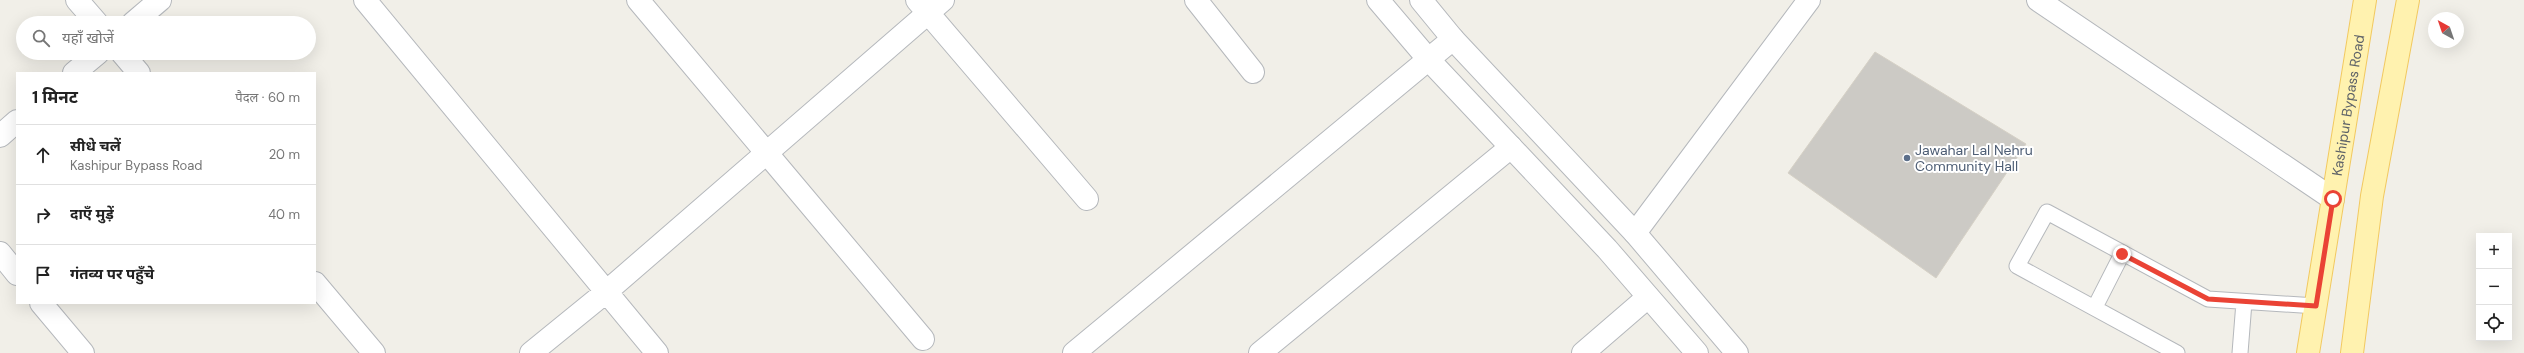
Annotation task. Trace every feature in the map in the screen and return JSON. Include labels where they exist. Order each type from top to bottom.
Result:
[{"type":"main road","name":"Kashipur Bypass Road","points":[[2308,353],[2365,0]]},
{"type":"main road","points":[[2352,353],[2372,196],[2408,0]]},
{"type":"street","points":[[78,0],[91,16]]},
{"type":"street","points":[[141,16],[160,0]]},
{"type":"street","points":[[365,0],[657,353]]},
{"type":"street","points":[[638,0],[923,339]]},
{"type":"street","points":[[1196,0],[1253,72]]},
{"type":"street","points":[[1378,0],[1429,60],[1607,249],[1697,353]]},
{"type":"street","points":[[1421,0],[1453,39],[1636,233],[1737,353]]},
{"type":"street","points":[[1636,233],[1809,0]]},
{"type":"street","points":[[2038,0],[2333,199]]},
{"type":"street","points":[[531,353],[606,292],[766,153],[930,4],[1087,199]]},
{"type":"street","points":[[1074,353],[1453,39]]},
{"type":"street","points":[[75,72],[90,60]]},
{"type":"street","points":[[128,60],[138,72]]},
{"type":"street","points":[[0,136],[16,122]]},
{"type":"street","points":[[1260,353],[1511,147]]},
{"type":"street","points":[[0,253],[16,273]]},
{"type":"street","points":[[316,284],[374,353]]},
{"type":"street","points":[[1583,353],[1648,297]]},
{"type":"street","points":[[42,304],[83,353]]},
{"type":"lane","points":[[2177,353],[2095,307],[2017,266],[2047,212],[2122,254],[2208,299],[2316,306]]},
{"type":"lane","points":[[2095,307],[2122,254]]},
{"type":"lane","points":[[2240,353],[2244,302]]},
{"type":"building","name":"Jawahar Lal Nehru Community Hall","points":[[1875,52],[2026,144],[1936,278],[1788,173]]},
{"type":"place","name":"Jawahar Lal Nehru Community Hall","points":[[1907,158]]},
{"type":"route","points":[[2122,254],[2208,299],[2316,306],[2333,199]]}]
